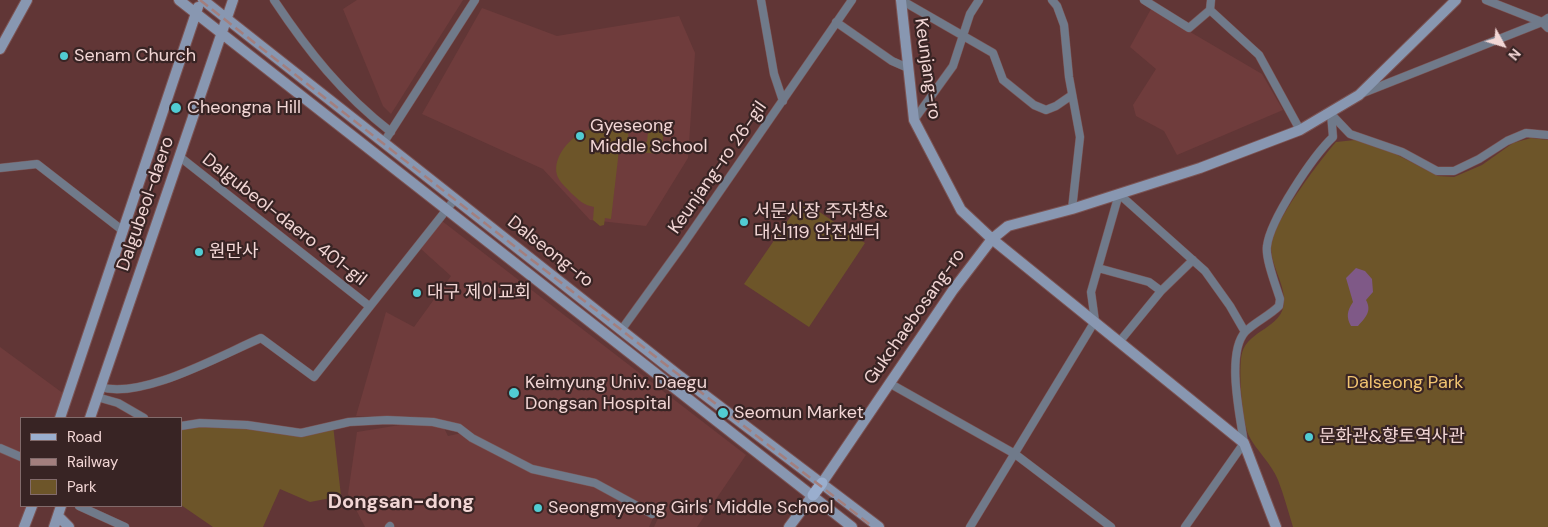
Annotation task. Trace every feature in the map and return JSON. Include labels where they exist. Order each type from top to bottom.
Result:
[{"type":"main road","points":[[0,49],[28,0]]},
{"type":"main road","points":[[179,0],[447,209],[654,374],[852,527]]},
{"type":"main road","name":"Dalgubeol-daero","points":[[60,417],[122,230],[202,0]]},
{"type":"main road","name":"Dalseong-ro","points":[[202,0],[677,374],[879,527]]},
{"type":"main road","name":"Dalgubeol-daero","points":[[90,417],[234,0]]},
{"type":"main road","name":"Keunjang-ro","points":[[901,0],[914,120],[961,210],[992,238],[1244,443]]},
{"type":"main road","name":"Gukchaebosang-ro","points":[[789,527],[822,483],[953,290],[992,238],[1008,226],[1072,209],[1200,168],[1300,130],[1331,114],[1359,95],[1456,0]]},
{"type":"main road","points":[[1244,443],[1276,527]]},
{"type":"main road","points":[[24,527],[32,507]]},
{"type":"main road","points":[[54,527],[60,511]]},
{"type":"main road","points":[[60,511],[69,527]]},
{"type":"street","points":[[274,0],[306,48],[332,78],[374,120],[390,132]]},
{"type":"street","points":[[384,142],[475,0]]},
{"type":"street","points":[[761,0],[774,74],[783,100]]},
{"type":"street","name":"Keunjang-ro 26-gil","points":[[622,329],[852,0]]},
{"type":"street","points":[[901,0],[993,53],[1003,80],[1034,105],[1046,110],[1056,106],[1072,95]]},
{"type":"street","points":[[914,120],[953,66],[970,14],[979,0]]},
{"type":"street","points":[[1052,0],[1064,26],[1072,95],[1080,137],[1072,209]]},
{"type":"street","points":[[1144,0],[1189,28],[1210,10],[1211,0]]},
{"type":"street","points":[[1486,0],[1546,22]]},
{"type":"street","points":[[1210,10],[1259,55],[1300,130]]},
{"type":"street","points":[[836,22],[892,61],[908,68]]},
{"type":"street","points":[[1359,95],[1546,22]]},
{"type":"street","points":[[1331,114],[1350,134],[1402,152],[1437,171],[1454,171],[1479,159],[1507,141],[1526,133],[1548,135]]},
{"type":"street","points":[[1185,527],[1244,443],[1236,392],[1235,364],[1240,342],[1245,332],[1279,306],[1280,299],[1266,247],[1274,222],[1321,148],[1333,137],[1331,114]]},
{"type":"street","name":"Dalgubeol-daero 401-gil","points":[[180,158],[369,306]]},
{"type":"street","name":"Dalgubeol-daero","points":[[0,168],[37,164],[122,230]]},
{"type":"street","points":[[970,527],[1095,321],[1091,292],[1119,194],[1193,260],[1215,285],[1245,332]]},
{"type":"street","points":[[99,392],[153,384],[261,338],[314,377],[454,199]]},
{"type":"street","points":[[1120,342],[1161,291],[1193,260]]},
{"type":"street","points":[[1098,268],[1149,282],[1161,291]]},
{"type":"street","points":[[889,383],[1015,454],[1111,527]]},
{"type":"street","points":[[99,392],[142,417]]},
{"type":"street","points":[[182,426],[200,424],[247,425],[301,433],[349,422],[387,420],[433,422],[459,428],[472,438],[532,469],[595,483],[652,514]]},
{"type":"street","points":[[0,448],[20,457]]},
{"type":"street","points":[[81,507],[125,527]]},
{"type":"shaded area","points":[[357,0],[463,0],[391,114],[383,106],[343,9]]},
{"type":"shaded area","name":"Gyeseong Middle School","points":[[482,8],[557,36],[679,16],[695,53],[688,158],[646,226],[590,220],[543,169],[422,114]]},
{"type":"shaded area","points":[[1151,9],[1262,74],[1283,110],[1177,155],[1164,131],[1136,116],[1133,105],[1156,69],[1130,47]]},
{"type":"shaded area","name":"Keimyung Univ. Daegu Dongsan Hospital","points":[[442,221],[746,455],[697,527],[654,527],[660,514],[627,496],[533,467],[442,420],[405,416],[356,416],[386,312],[414,327],[451,276],[421,249]]},
{"type":"shaded area","points":[[1356,268],[1365,271],[1372,279],[1373,292],[1366,300],[1368,311],[1366,317],[1358,326],[1351,326],[1348,314],[1353,302],[1346,278]]},
{"type":"shaded area","points":[[0,347],[64,394],[55,417],[20,417],[20,507],[26,507],[19,527],[0,527]]},
{"type":"shaded area","points":[[406,424],[443,426],[448,436],[462,433],[529,470],[594,485],[653,518],[649,527],[365,527],[348,494],[357,432]]},
{"type":"green space","points":[[629,121],[628,141],[647,142],[649,122],[664,124],[662,151],[659,154],[619,150],[611,219],[605,218],[604,225],[600,226],[593,220],[594,207],[579,200],[559,180],[556,168],[557,161],[565,147],[576,136],[594,129],[615,130],[616,125]]},
{"type":"green space","name":"Dalseong Park","points":[[1531,138],[1548,140],[1548,527],[1293,527],[1278,480],[1268,462],[1249,436],[1244,419],[1241,382],[1241,360],[1245,345],[1278,318],[1282,311],[1284,295],[1273,261],[1271,247],[1273,237],[1287,209],[1336,142],[1355,140],[1386,149],[1438,176],[1454,177],[1482,165],[1513,143]]},
{"type":"green space","points":[[802,200],[865,243],[809,327],[744,284]]},
{"type":"green space","points":[[200,423],[301,433],[333,425],[341,496],[310,502],[280,489],[263,527],[213,527],[182,506],[182,426]]},
{"type":"railway","points":[[200,0],[873,527]]},
{"type":"place","name":"Senam Church","points":[[64,56]]},
{"type":"place","name":"Cheongna Hill","points":[[176,108]]},
{"type":"place","name":"Gyeseong Middle School","points":[[580,136]]},
{"type":"place","name":"서문시장 주자창& 대신119 안전센터","points":[[744,222]]},
{"type":"place","name":"원만사","points":[[199,252]]},
{"type":"place","name":"대구 제이교회","points":[[417,293]]},
{"type":"place","name":"Keimyung Univ. Daegu Dongsan Hospital","points":[[514,393]]},
{"type":"place","name":"Seomun Market","points":[[723,413]]},
{"type":"place","name":"문화관&향토역사관","points":[[1309,437]]},
{"type":"place","name":"Seongmyeong Girls' Middle School","points":[[538,508]]},
{"type":"district","name":"Dongsan-dong","points":[[401,503]]}]
